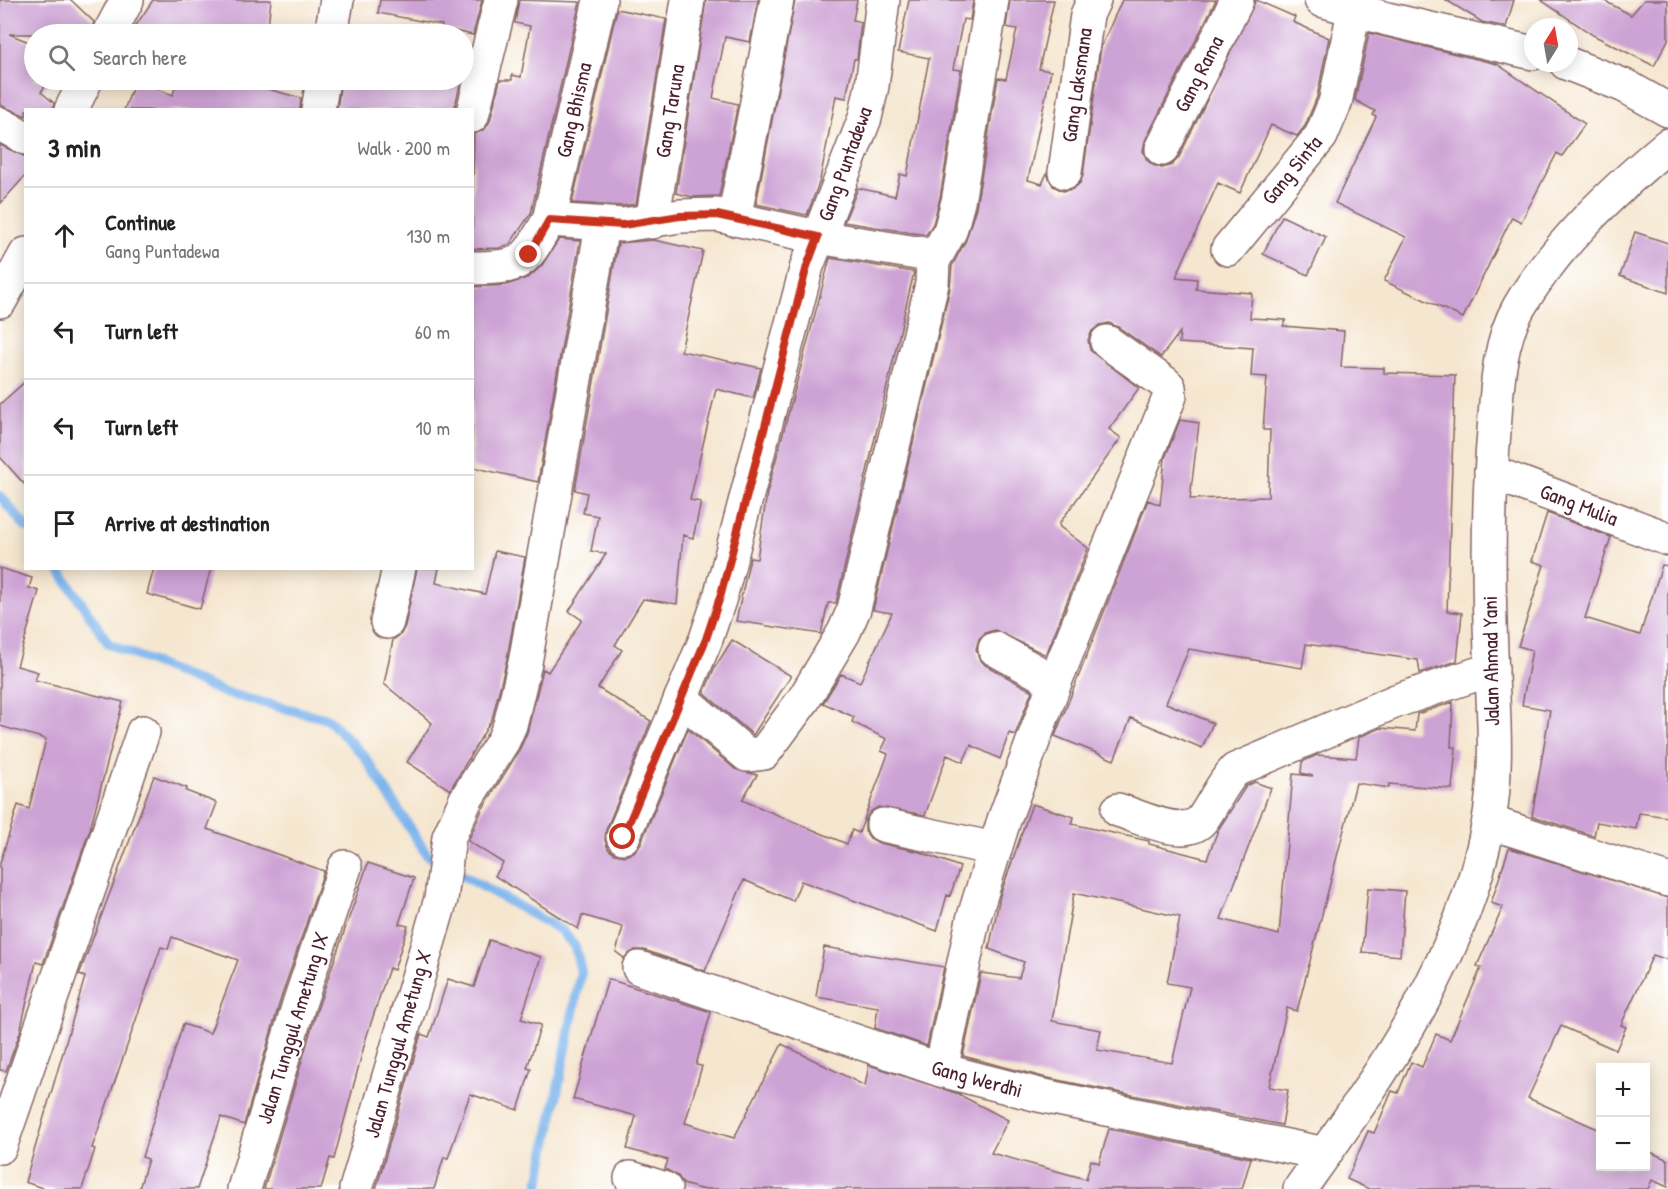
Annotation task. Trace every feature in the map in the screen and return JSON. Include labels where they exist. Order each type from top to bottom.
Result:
[{"type":"street","points":[[114,24],[127,0]]},
{"type":"street","points":[[333,24],[337,0]]},
{"type":"street","points":[[474,108],[501,0]]},
{"type":"street","name":"Gang Bhisma","points":[[474,268],[501,268],[521,262],[529,255],[549,220],[600,0]]},
{"type":"street","name":"Gang Taruna","points":[[652,222],[688,0]]},
{"type":"street","points":[[734,219],[777,0]]},
{"type":"street","name":"Gang Puntadewa","points":[[623,837],[706,639],[730,563],[807,266],[865,118],[872,86],[883,0]]},
{"type":"street","points":[[681,698],[747,755],[764,753],[804,699],[844,632],[864,575],[932,284],[933,261],[950,231],[958,202],[992,0]]},
{"type":"street","name":"Gang Laksmana","points":[[1065,172],[1087,15],[1094,0]]},
{"type":"street","name":"Gang Rama","points":[[1162,149],[1237,0]]},
{"type":"street","points":[[1321,0],[1354,11],[1392,10],[1524,49]]},
{"type":"street","name":"Gang Sinta","points":[[1228,249],[1321,136],[1335,103],[1354,11]]},
{"type":"street","points":[[1578,68],[1625,86],[1668,110]]},
{"type":"street","points":[[71,108],[81,90]]},
{"type":"street","points":[[318,108],[321,90]]},
{"type":"street","points":[[0,124],[24,137]]},
{"type":"street","name":"Jalan Ahmad Yani","points":[[1300,1189],[1366,1096],[1422,1007],[1442,968],[1466,908],[1489,822],[1494,780],[1488,521],[1500,366],[1518,309],[1567,243],[1605,202],[1668,145]]},
{"type":"street","points":[[549,220],[602,225],[652,222],[700,214],[818,237],[923,254],[933,261]]},
{"type":"street","name":"Jalan Tunggul Ametung X","points":[[356,1189],[441,899],[449,837],[466,799],[503,741],[515,706],[525,663],[602,226]]},
{"type":"street","points":[[0,301],[24,258]]},
{"type":"street","points":[[941,1071],[973,920],[995,849],[1055,682],[1170,396],[1169,387],[1165,383],[1107,342]]},
{"type":"street","name":"Gang Mulia","points":[[1491,472],[1668,539]]},
{"type":"street","points":[[387,622],[399,570]]},
{"type":"street","points":[[995,649],[1055,682]]},
{"type":"street","points":[[1118,810],[1174,827],[1189,829],[1199,824],[1223,782],[1235,771],[1396,701],[1492,669]]},
{"type":"street","points":[[0,1147],[142,732]]},
{"type":"street","points":[[1489,822],[1668,880]]},
{"type":"street","points":[[883,825],[995,849]]},
{"type":"street","name":"Jalan Tunggul Ametung IX","points":[[244,1189],[299,1004],[345,867]]},
{"type":"street","name":"Gang Werdhi","points":[[639,969],[941,1071],[1039,1095],[1325,1154]]},
{"type":"street","points":[[631,1178],[664,1189]]},
{"type":"building","points":[[0,0],[71,0],[94,22],[93,24],[24,24],[24,34],[9,34],[24,40],[24,90],[42,90],[41,92],[54,103],[53,108],[24,108],[24,115],[0,105]]},
{"type":"building","points":[[153,0],[271,0],[268,24],[137,24]]},
{"type":"building","points":[[380,0],[482,0],[474,31],[474,24],[437,24],[378,13]]},
{"type":"building","points":[[519,0],[580,2],[531,213],[510,244],[499,248],[474,249],[474,134],[485,129],[490,121],[500,80],[512,80],[512,75],[521,77],[530,26],[515,23]]},
{"type":"building","points":[[706,0],[758,0],[750,42],[725,37],[713,98],[738,104],[719,196],[692,197],[676,193]]},
{"type":"building","points":[[795,0],[857,0],[853,20],[861,22],[857,59],[854,59],[846,98],[836,96],[820,180],[807,215],[756,204]]},
{"type":"building","points":[[909,0],[973,0],[970,20],[963,19],[953,69],[961,70],[940,198],[933,224],[926,235],[844,222],[858,188],[895,196],[900,174],[907,176],[929,58],[898,52]]},
{"type":"building","points":[[1010,0],[1054,0],[1039,69],[1051,71],[1028,180],[1042,184],[1047,173],[1053,186],[1063,191],[1073,189],[1080,183],[1083,175],[1101,47],[1122,0],[1216,0],[1145,141],[1143,151],[1147,160],[1162,168],[1172,165],[1179,157],[1256,0],[1295,17],[1293,22],[1329,38],[1317,97],[1305,126],[1297,136],[1271,125],[1240,193],[1218,183],[1176,277],[1197,279],[1196,289],[1252,293],[1250,318],[1286,320],[1283,326],[1344,331],[1341,367],[1384,368],[1384,373],[1455,375],[1447,611],[1462,613],[1457,661],[1420,673],[1418,660],[1306,644],[1302,668],[1189,649],[1166,703],[1213,723],[1202,748],[1131,718],[1114,760],[1055,736],[1148,500],[1160,505],[1165,458],[1180,420],[1199,423],[1190,499],[1268,497],[1270,430],[1263,430],[1267,377],[1251,376],[1253,348],[1179,343],[1180,332],[1161,357],[1118,327],[1109,323],[1100,325],[1092,331],[1088,340],[1090,350],[1139,388],[1109,429],[1121,438],[1059,524],[1088,548],[1046,655],[995,630],[985,633],[979,639],[976,649],[985,665],[1032,691],[1015,735],[1009,733],[1000,759],[971,745],[963,762],[947,755],[925,815],[878,807],[870,812],[865,821],[865,831],[870,838],[879,843],[920,852],[960,867],[950,896],[947,895],[937,931],[801,881],[793,901],[744,880],[705,971],[644,950],[635,950],[624,958],[616,952],[623,927],[582,915],[578,929],[495,876],[503,863],[468,841],[483,808],[519,751],[527,733],[543,669],[548,672],[582,620],[569,611],[606,554],[591,551],[598,516],[583,513],[587,493],[575,490],[618,243],[654,240],[703,251],[681,351],[761,368],[753,398],[716,389],[690,500],[701,502],[693,538],[683,535],[677,604],[643,599],[615,645],[622,650],[598,688],[651,721],[606,830],[605,840],[608,849],[615,854],[625,856],[634,852],[640,845],[688,729],[735,769],[757,775],[742,800],[847,844],[852,830],[859,833],[888,754],[881,751],[887,739],[852,722],[854,717],[823,703],[841,674],[860,682],[892,613],[873,610],[950,288],[952,266],[966,240],[976,207],[998,78],[1006,79],[1017,29],[1006,27]]},
{"type":"building","points":[[1446,0],[1514,0],[1506,27],[1482,22]]},
{"type":"building","points":[[1541,0],[1603,0],[1631,15],[1644,0],[1668,0],[1668,40],[1654,66],[1593,35],[1578,25],[1578,18],[1568,18]]},
{"type":"building","points":[[617,9],[666,19],[636,204],[622,206],[572,203]]},
{"type":"building","points":[[1369,33],[1497,64],[1585,124],[1562,156],[1557,153],[1521,222],[1512,217],[1463,318],[1384,281],[1406,237],[1335,203],[1376,117],[1373,115],[1375,111],[1355,100]]},
{"type":"building","points":[[132,90],[159,90],[173,95],[174,90],[271,90],[301,98],[300,108],[125,108]]},
{"type":"building","points":[[340,90],[459,90],[454,108],[337,108]]},
{"type":"building","points":[[0,145],[24,156],[24,177],[0,204]]},
{"type":"building","points":[[1282,216],[1326,237],[1308,275],[1263,254]]},
{"type":"building","points":[[1635,232],[1668,243],[1668,293],[1620,276]]},
{"type":"building","points":[[559,239],[580,241],[538,482],[474,467],[474,287],[507,285],[529,277],[542,265]]},
{"type":"building","points":[[830,258],[914,272],[836,603],[828,603],[821,634],[736,621],[750,558],[757,559],[767,493]]},
{"type":"building","points":[[24,383],[24,484],[0,457],[0,404]]},
{"type":"building","points":[[1547,513],[1611,537],[1585,618],[1640,635],[1662,565],[1668,566],[1668,817],[1639,813],[1636,829],[1597,822],[1594,836],[1532,816],[1550,710],[1522,705],[1532,650],[1518,646],[1544,565],[1532,561]]},
{"type":"building","points":[[495,551],[525,557],[507,659],[492,719],[450,790],[407,762],[432,723],[384,684],[393,640],[401,634],[405,626],[417,570],[439,570],[436,583],[485,594]]},
{"type":"building","points":[[0,568],[32,578],[29,588],[39,591],[17,666],[38,672],[35,680],[123,702],[90,829],[43,964],[36,962],[20,1032],[6,1071],[0,1070],[0,863],[18,805],[29,809],[46,739],[0,726]]},
{"type":"building","points":[[153,570],[210,570],[200,609],[147,594]]},
{"type":"building","points":[[732,640],[791,676],[753,735],[704,693],[714,669]]},
{"type":"building","points":[[1453,702],[1451,747],[1456,747],[1452,789],[1389,784],[1389,788],[1356,783],[1297,1011],[1287,1008],[1269,1087],[1288,1090],[1282,1125],[1043,1077],[963,1056],[981,973],[1019,978],[1024,962],[989,949],[1000,896],[1032,804],[1074,817],[1072,824],[1149,841],[1149,844],[1207,859],[1218,830],[1246,786],[1255,782],[1271,788],[1221,919],[1279,935],[1293,774],[1313,776],[1301,773],[1302,762],[1317,755],[1356,758],[1359,737],[1381,728],[1415,731],[1417,714]],"holes":[[[1074,893],[1180,917],[1167,983],[1190,987],[1172,1063],[1097,1050],[1101,1030],[1052,1021]]]},
{"type":"building","points":[[154,776],[187,788],[186,791],[217,803],[207,829],[324,871],[281,998],[244,1125],[221,1117],[197,1189],[139,1189],[148,1159],[142,1157],[183,1024],[210,1033],[238,960],[172,937],[168,949],[161,947],[92,1148],[95,1149],[82,1189],[45,1189],[25,1182],[85,977],[79,975]]},
{"type":"building","points":[[1509,848],[1668,898],[1668,960],[1653,955],[1621,1025],[1626,1027],[1616,1050],[1561,1026],[1528,1098],[1596,1128],[1596,1171],[1650,1171],[1650,1152],[1668,1160],[1668,1187],[1652,1180],[1648,1189],[1369,1189],[1347,1179],[1368,1131],[1374,1133],[1392,1091],[1398,1093],[1411,1062],[1422,1067],[1436,1034],[1450,1040],[1481,968],[1477,966],[1503,907],[1491,903]]},
{"type":"building","points":[[368,863],[414,878],[399,924],[408,926],[394,970],[389,968],[367,1035],[334,1159],[330,1158],[321,1189],[264,1189],[317,1010]]},
{"type":"building","points":[[1368,888],[1405,891],[1400,956],[1362,952]]},
{"type":"building","points":[[489,940],[541,957],[521,1019],[541,1025],[527,1068],[531,1069],[518,1110],[470,1094],[448,1158],[444,1157],[434,1189],[376,1189],[421,1034],[429,1037],[448,979],[474,987]]},
{"type":"building","points":[[824,947],[944,967],[927,1046],[875,1028],[878,1007],[816,997]]},
{"type":"building","points":[[608,979],[711,1012],[696,1065],[702,1066],[685,1123],[734,1138],[782,1044],[865,1086],[869,1065],[956,1093],[1008,1120],[991,1153],[1086,1179],[1091,1160],[1099,1163],[1109,1129],[1251,1158],[1242,1189],[700,1189],[683,1184],[678,1176],[665,1169],[668,1160],[627,1149],[636,1116],[573,1099]]},
{"type":"waterway","points":[[0,496],[24,525]]},
{"type":"waterway","points":[[59,570],[109,644],[225,693],[328,719],[364,756],[427,855],[562,931],[575,947],[581,972],[538,1189]]},
{"type":"route","points":[[529,255],[549,220],[623,225],[680,216],[717,215],[818,237],[807,266],[721,594],[706,639],[623,837]]}]
